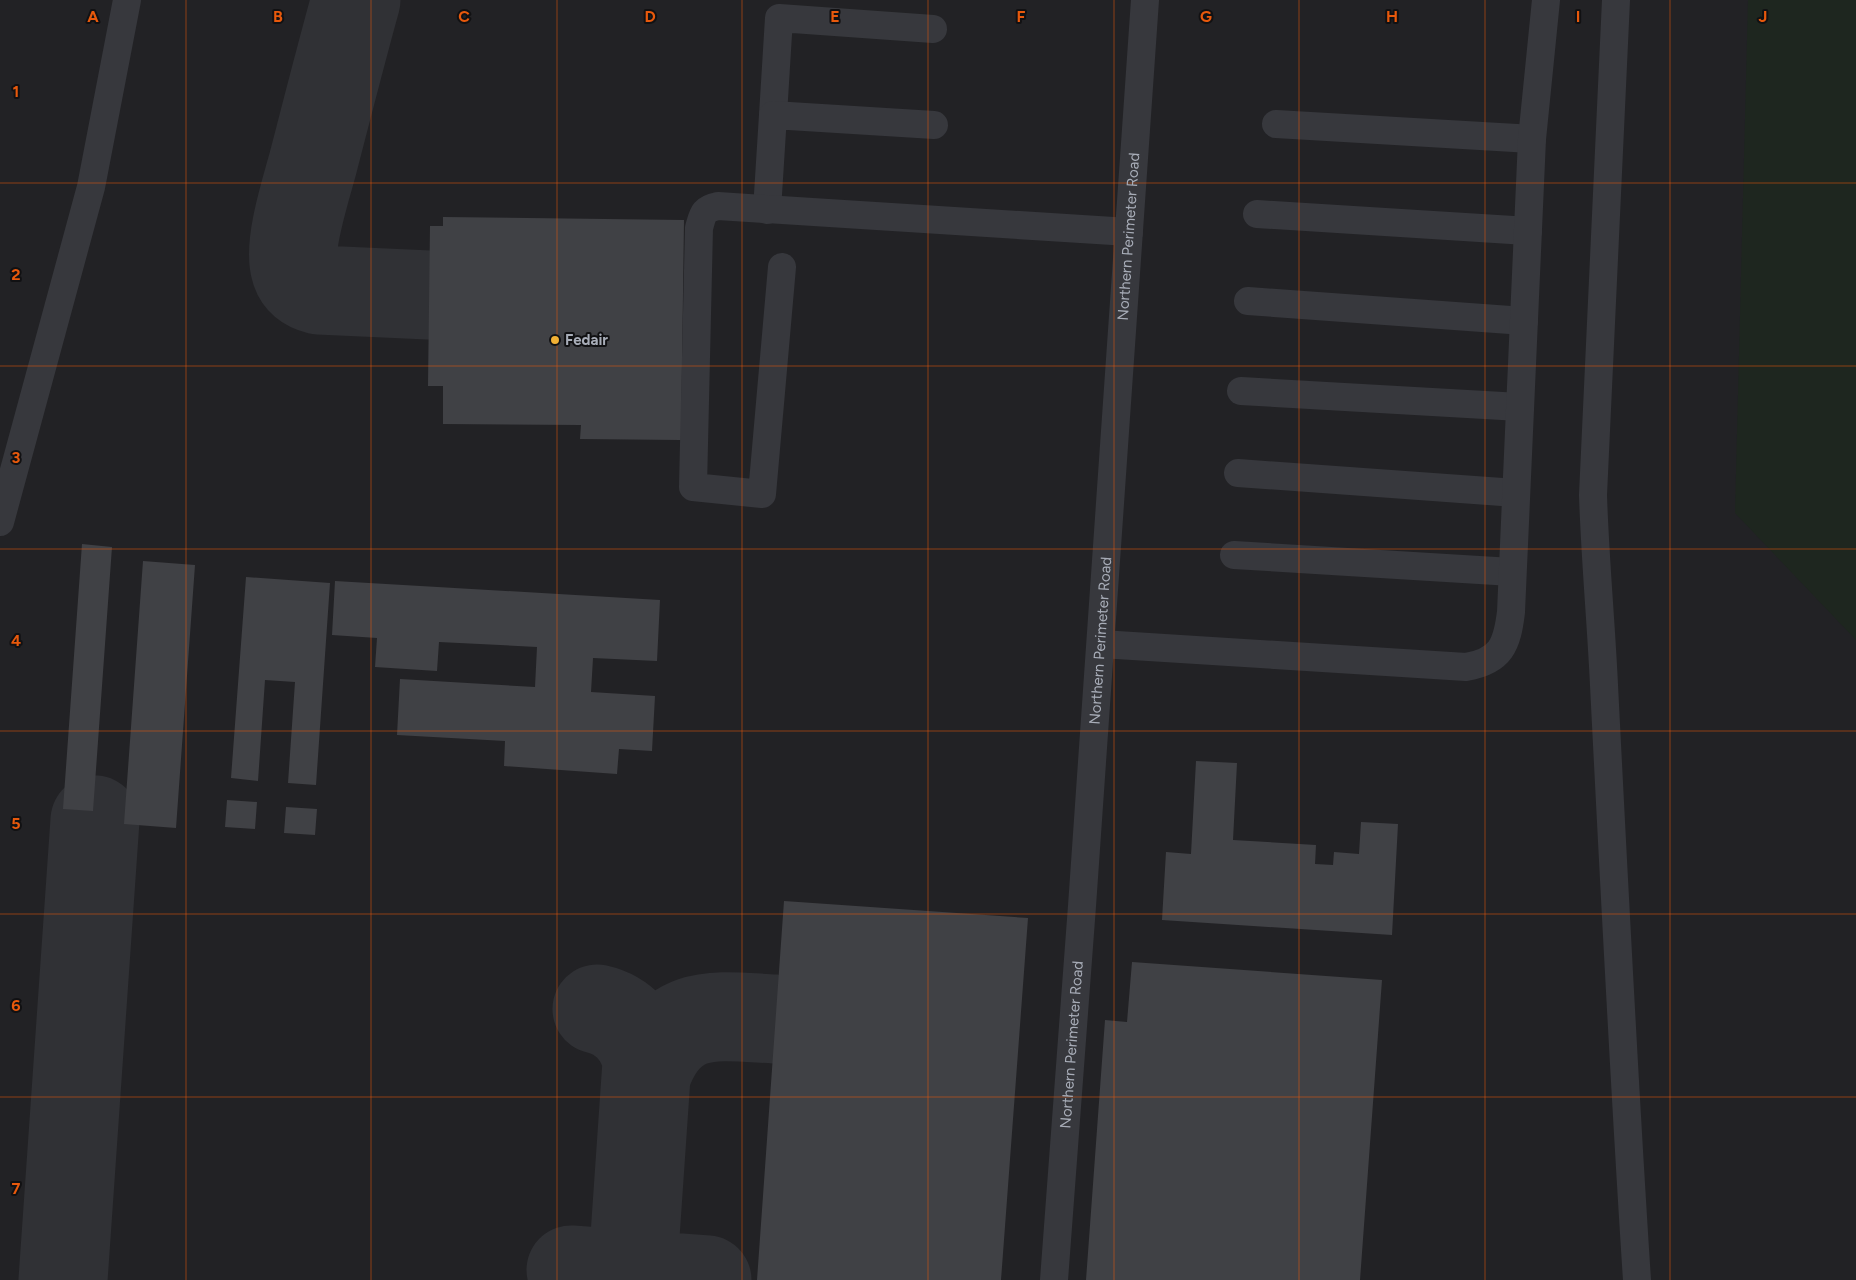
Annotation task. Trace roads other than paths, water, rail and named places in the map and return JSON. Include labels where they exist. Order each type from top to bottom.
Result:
[{"type":"lane","points":[[0,522],[91,188],[127,0]]},
{"type":"lane","name":"Northern Perimeter Road","points":[[1054,1280],[1101,644],[1145,0]]},
{"type":"lane","points":[[1101,644],[1466,667],[1481,664],[1491,659],[1505,642],[1511,612],[1532,139],[1546,0]]},
{"type":"lane","points":[[1616,0],[1593,496],[1595,555],[1602,638],[1621,1032],[1637,1280]]},
{"type":"lane","points":[[767,210],[779,18],[933,28]]},
{"type":"lane","points":[[773,114],[934,125]]},
{"type":"lane","points":[[1276,124],[1532,139]]},
{"type":"lane","points":[[782,267],[762,494],[693,487],[699,228],[703,214],[710,208],[718,206],[1129,232]]},
{"type":"lane","points":[[1257,214],[1528,231]]},
{"type":"lane","points":[[1248,301],[1524,321]]},
{"type":"lane","points":[[1241,391],[1520,407]]},
{"type":"lane","points":[[1238,473],[1516,493]]},
{"type":"lane","points":[[1234,555],[1512,572]]},
{"type":"place","name":"Fedair","points":[[555,340]]}]
